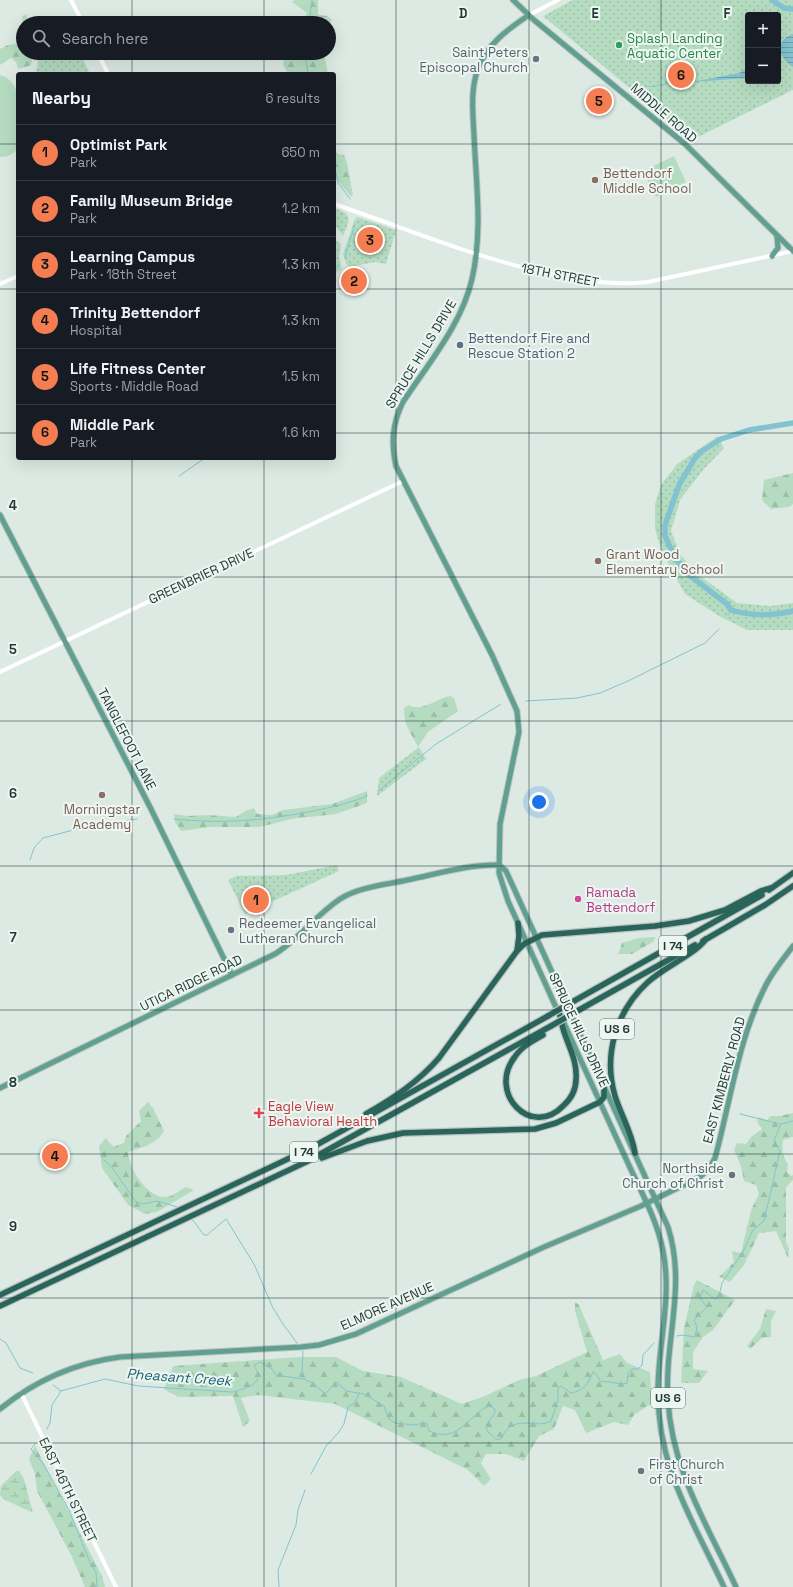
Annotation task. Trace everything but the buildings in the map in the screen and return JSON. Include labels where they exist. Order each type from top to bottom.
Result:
[{"type":"highway","name":"I 74","points":[[0,1295],[274,1167],[350,1127],[736,910],[793,873]]},
{"type":"highway","name":"I 74","points":[[0,1306],[306,1162],[552,1027],[562,1017],[579,1010],[760,909],[793,886]]},
{"type":"highway","points":[[350,1127],[359,1118],[407,1089],[428,1071],[517,951],[527,943],[546,934],[655,926],[689,921],[720,912],[761,891],[771,888]]},
{"type":"highway","points":[[517,951],[519,942],[518,924]]},
{"type":"highway","name":"US 6","points":[[635,1153],[634,1143],[615,1095],[611,1077],[611,1054],[615,1032],[626,1009],[644,985],[665,968],[701,946],[706,939]]},
{"type":"highway","points":[[552,1027],[522,1049],[511,1061],[508,1070],[506,1084],[509,1098],[518,1109],[531,1116],[544,1116],[558,1111],[568,1102],[575,1088],[576,1069],[560,1023],[562,1017]]},
{"type":"highway","points":[[306,1162],[313,1161],[367,1141],[394,1134],[535,1130],[556,1123],[600,1102],[604,1097],[604,1086]]},
{"type":"main road","name":"MIDDLE ROAD","points":[[513,0],[684,144],[793,251]]},
{"type":"main road","name":"SPRUCE HILLS DRIVE","points":[[529,15],[493,43],[482,60],[476,74],[473,96],[479,218],[477,255],[472,280],[462,310],[397,413],[394,424],[392,445],[396,466],[403,481],[492,655],[517,711],[519,732],[500,824],[499,865],[501,883],[518,924],[562,1017],[646,1203]]},
{"type":"main road","points":[[772,256],[778,248],[777,236]]},
{"type":"main road","name":"TANGLEFOOT LANE","points":[[0,515],[151,809],[232,975]]},
{"type":"main road","name":"SPRUCE HILLS DRIVE","points":[[499,865],[506,871],[656,1198]]},
{"type":"main road","name":"UTICA RIDGE ROAD","points":[[0,1088],[232,975],[284,948],[323,912],[341,898],[379,886],[441,873],[499,865]]},
{"type":"main road","name":"EAST KIMBERLY ROAD","points":[[700,1177],[709,1169],[715,1158],[742,1048],[755,1010],[767,982],[793,946]]},
{"type":"main road","name":"ELMORE AVENUE","points":[[0,1409],[36,1383],[60,1372],[106,1359],[260,1348],[301,1347],[339,1340],[356,1334],[550,1244],[646,1203],[700,1177]]},
{"type":"main road","name":"US 6","points":[[656,1198],[669,1232],[676,1268],[668,1378],[672,1437],[688,1488],[736,1587]]},
{"type":"main road","name":"US 6","points":[[646,1203],[661,1240],[666,1277],[658,1387],[662,1440],[671,1475],[678,1493],[724,1587]]},
{"type":"street","points":[[71,0],[79,16]]},
{"type":"street","points":[[529,15],[558,0]]},
{"type":"street","points":[[101,60],[107,72]]},
{"type":"street","name":"18TH STREET","points":[[336,205],[477,255],[564,277],[609,284],[648,282],[793,251]]},
{"type":"street","points":[[0,284],[16,277]]},
{"type":"street","name":"GREENBRIER DRIVE","points":[[0,672],[403,481]]},
{"type":"street","name":"EAST 46TH STREET","points":[[21,1393],[116,1587]]},
{"type":"green space","points":[[295,0],[318,0],[318,15],[327,16],[306,16],[307,13],[292,2]]},
{"type":"green space","points":[[573,0],[793,0],[793,90],[692,140],[543,16]]},
{"type":"green space","points":[[16,44],[16,60],[32,60],[31,65],[18,69],[16,62],[11,58],[0,65],[0,49],[8,45]]},
{"type":"green space","points":[[38,60],[83,60],[89,72],[36,72]]},
{"type":"green space","points":[[284,60],[325,60],[328,72],[287,72],[283,64]]},
{"type":"green space","points":[[0,75],[7,78],[12,83],[16,92],[16,150],[8,156],[0,157]]},
{"type":"green space","points":[[336,152],[338,154],[344,155],[346,159],[353,194],[351,197],[336,178]]},
{"type":"green space","points":[[674,156],[686,182],[656,197],[643,171]]},
{"type":"green space","points":[[336,209],[345,213],[349,218],[343,236],[336,227]]},
{"type":"green space","points":[[357,217],[396,230],[386,264],[375,262],[350,267],[346,264],[343,254],[354,221]]},
{"type":"green space","points":[[336,240],[341,244],[339,257],[342,269],[336,274]]},
{"type":"green space","points":[[718,436],[724,448],[703,470],[680,500],[671,531],[680,554],[696,573],[737,603],[771,606],[793,603],[793,630],[747,630],[719,616],[685,594],[662,552],[655,529],[655,504],[661,485],[677,464]]},
{"type":"green space","points":[[793,473],[793,504],[789,507],[771,509],[762,500],[764,480]]},
{"type":"green space","points":[[450,696],[454,698],[458,711],[428,732],[418,747],[406,724],[404,708],[409,705],[414,707],[424,706]]},
{"type":"green space","points":[[419,747],[426,759],[377,796],[379,778]]},
{"type":"green space","points":[[367,791],[367,803],[336,814],[291,819],[260,827],[210,827],[181,831],[175,822],[174,814],[186,816],[209,815],[236,817],[245,811],[254,808],[257,814],[272,815],[283,810],[332,804]]},
{"type":"green space","points":[[337,865],[339,871],[245,914],[228,880],[236,876],[286,875]]},
{"type":"green space","points":[[656,937],[653,942],[632,954],[618,954],[622,943],[638,938]]},
{"type":"green space","points":[[148,1102],[153,1108],[164,1131],[153,1142],[128,1152],[129,1159],[136,1174],[146,1188],[160,1196],[167,1197],[186,1187],[194,1190],[157,1212],[145,1214],[128,1205],[102,1168],[99,1146],[106,1138],[113,1147],[124,1143],[126,1136],[141,1121],[139,1111]]},
{"type":"green space","points":[[793,1113],[793,1137],[783,1140],[783,1152],[788,1164],[787,1172],[791,1176],[793,1175],[793,1180],[786,1187],[786,1242],[789,1249],[788,1258],[776,1231],[759,1233],[744,1265],[730,1282],[719,1277],[734,1262],[732,1251],[741,1253],[751,1210],[759,1194],[756,1185],[744,1181],[741,1166],[734,1150],[737,1143],[746,1144],[751,1137],[762,1129],[757,1122],[759,1117],[767,1120],[771,1116],[780,1116]]},
{"type":"green space","points":[[697,1280],[735,1300],[713,1330],[703,1337],[693,1352],[693,1369],[708,1371],[699,1383],[681,1383],[684,1328],[694,1285]]},
{"type":"green space","points":[[575,1302],[579,1305],[603,1360],[620,1354],[627,1363],[650,1372],[652,1403],[634,1415],[628,1425],[614,1422],[586,1433],[575,1410],[563,1406],[554,1429],[539,1436],[524,1461],[506,1454],[486,1454],[481,1463],[491,1479],[484,1486],[468,1470],[335,1404],[258,1395],[241,1398],[250,1421],[243,1427],[233,1396],[178,1397],[164,1389],[173,1366],[299,1357],[336,1357],[363,1371],[401,1377],[462,1404],[485,1396],[519,1380],[536,1376],[587,1352],[575,1311]]},
{"type":"green space","points":[[766,1309],[776,1311],[771,1321],[771,1337],[762,1338],[750,1349],[747,1346],[760,1329]]},
{"type":"green space","points":[[35,1446],[102,1576],[105,1587],[85,1587],[71,1555],[37,1491],[35,1474],[29,1459]]},
{"type":"green space","points":[[16,1471],[19,1471],[24,1479],[33,1513],[3,1499],[0,1495],[1,1486]]},
{"type":"water","points":[[793,34],[793,67],[784,59],[781,50],[781,45],[787,37]]},
{"type":"water","points":[[745,70],[745,78],[696,82],[675,82],[654,87],[635,87],[654,86],[674,81],[697,81],[739,73]]},
{"type":"waterway","points":[[310,16],[312,0]]},
{"type":"waterway","points":[[772,0],[784,8],[793,9]]},
{"type":"waterway","points":[[306,60],[308,72]]},
{"type":"waterway","points":[[336,173],[338,183],[350,199]]},
{"type":"waterway","points":[[345,257],[355,224]]},
{"type":"waterway","points":[[793,423],[749,430],[721,439],[702,451],[695,458],[679,485],[665,525],[665,536],[675,558],[689,575],[727,604],[731,610],[762,615],[793,611]]},
{"type":"waterway","points":[[179,476],[202,460]]},
{"type":"waterway","points":[[728,615],[731,610]]},
{"type":"waterway","points":[[526,701],[577,698],[600,693],[628,681],[705,643],[719,629]]},
{"type":"waterway","points":[[378,791],[436,744],[501,704]]},
{"type":"waterway","points":[[174,819],[192,821],[241,821],[274,818],[330,807],[367,796]]},
{"type":"waterway","points":[[30,860],[34,848],[43,838],[77,829],[137,819]]},
{"type":"waterway","points":[[740,1114],[780,1124]]},
{"type":"waterway","name":"Pheasant Creek","points":[[677,1336],[683,1335],[695,1337],[697,1327],[694,1320],[707,1307],[700,1298],[703,1290],[715,1299],[719,1296],[722,1283],[741,1256],[753,1230],[764,1221],[780,1151],[774,1140],[781,1124],[793,1121]]},
{"type":"waterway","points":[[104,1160],[111,1166],[136,1202],[143,1204],[157,1201],[177,1207]]},
{"type":"waterway","points":[[192,1219],[204,1235],[207,1235],[226,1219],[254,1264],[273,1308],[297,1343]]},
{"type":"waterway","name":"Pheasant Creek","points":[[0,1339],[6,1343],[20,1368],[33,1373]]},
{"type":"waterway","name":"Pheasant Creek","points":[[53,1385],[61,1391],[105,1379],[138,1386],[232,1392],[248,1387],[255,1382],[258,1373],[254,1365],[260,1362],[272,1369],[276,1375],[304,1379],[313,1383],[325,1394],[337,1382],[346,1391],[364,1394],[384,1406],[389,1419],[395,1423],[414,1425],[424,1423],[427,1424],[429,1431],[439,1434],[448,1434],[455,1431],[462,1427],[481,1410],[489,1406],[495,1409],[495,1413],[486,1425],[487,1431],[497,1440],[502,1438],[506,1430],[512,1426],[525,1423],[539,1424],[551,1421],[558,1400],[558,1388],[561,1386],[571,1393],[580,1390],[587,1384],[593,1372],[601,1382],[621,1384],[627,1383],[628,1373],[632,1369],[638,1369],[642,1365],[643,1355],[654,1343]]},
{"type":"waterway","points":[[303,1351],[302,1372],[304,1378]]},
{"type":"waterway","points":[[47,1429],[50,1423],[52,1405],[61,1391]]},
{"type":"waterway","points":[[311,1474],[326,1446],[344,1424],[348,1407],[355,1403],[359,1393]]},
{"type":"waterway","points":[[35,1444],[31,1449],[44,1465],[69,1510],[91,1565],[96,1572],[97,1587]]},
{"type":"waterway","points":[[279,1587],[278,1570],[296,1525],[298,1510],[305,1490]]},
{"type":"place","name":"Splash Landing Aquatic Center","points":[[619,45]]},
{"type":"place","name":"Saint Peters Episcopal Church","points":[[536,59]]},
{"type":"place","name":"Middle Park","points":[[681,75]]},
{"type":"place","name":"Life Fitness Center","points":[[599,101]]},
{"type":"place","name":"Bettendorf Middle School","points":[[595,180]]},
{"type":"place","name":"Learning Campus","points":[[370,240]]},
{"type":"place","name":"Family Museum Bridge","points":[[354,281]]},
{"type":"place","name":"Bettendorf Fire and Rescue Station 2","points":[[460,345]]},
{"type":"place","name":"Grant Wood Elementary School","points":[[598,561]]},
{"type":"place","name":"Morningstar Academy","points":[[102,795]]},
{"type":"place","name":"Ramada Bettendorf","points":[[578,899]]},
{"type":"place","name":"Optimist Park","points":[[256,900]]},
{"type":"place","name":"Redeemer Evangelical Lutheran Church","points":[[231,930]]},
{"type":"place","name":"Eagle View Behavioral Health","points":[[259,1113]]},
{"type":"place","name":"Trinity Bettendorf","points":[[55,1156]]},
{"type":"place","name":"Northside Church of Christ","points":[[732,1175]]},
{"type":"place","name":"First Church of Christ","points":[[641,1471]]}]
